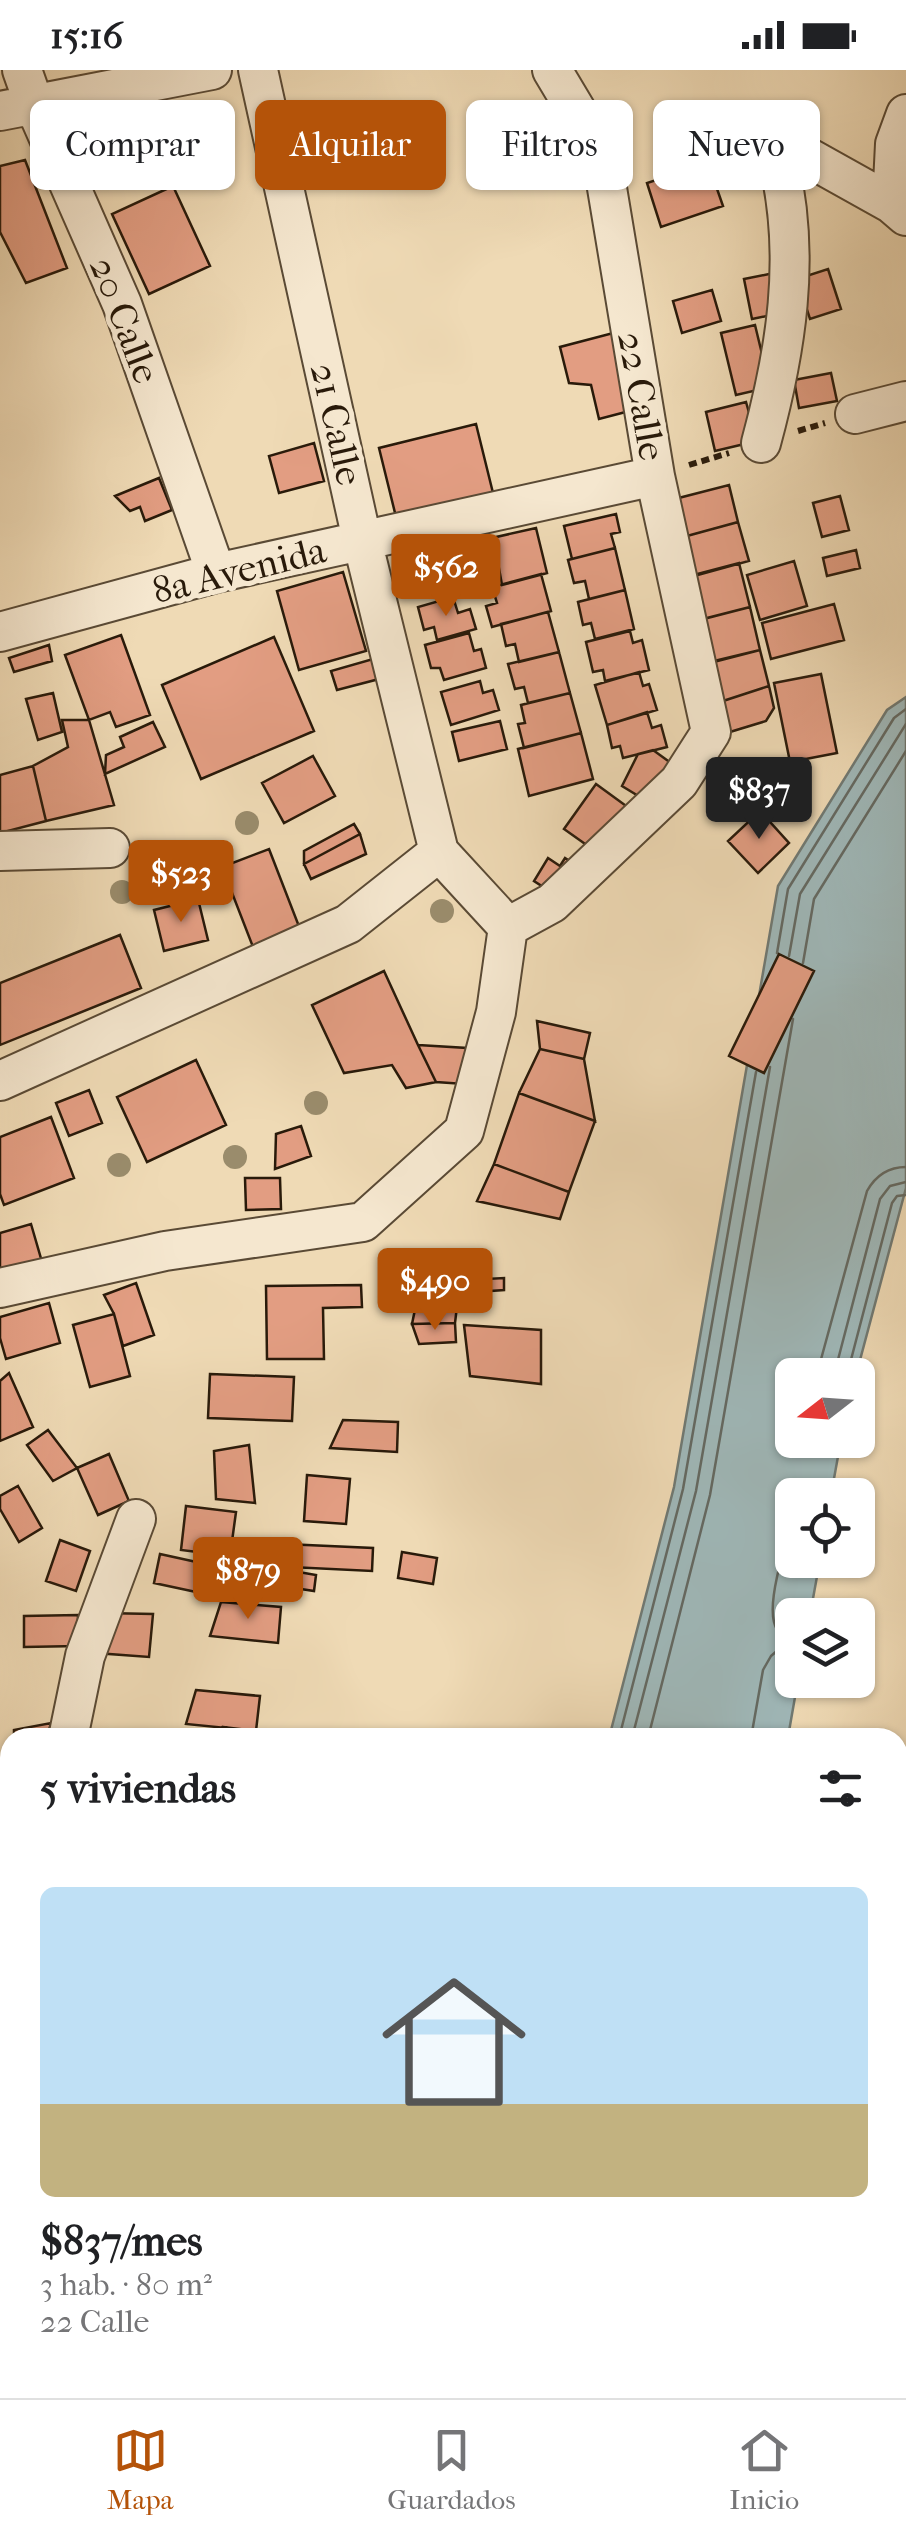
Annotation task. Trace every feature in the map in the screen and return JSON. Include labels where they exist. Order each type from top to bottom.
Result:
[{"type":"street","points":[[19,95],[212,70]]},
{"type":"street","name":"21 Calle","points":[[258,70],[362,540],[440,852],[508,927]]},
{"type":"street","name":"22 Calle","points":[[508,927],[552,902],[651,809],[679,782],[711,732],[655,476],[601,152],[552,70]]},
{"type":"street","name":"20 Calle","points":[[19,95],[122,304],[216,574]]},
{"type":"street","points":[[899,210],[895,144],[906,114]]},
{"type":"street","points":[[761,442],[776,387],[791,275],[787,196],[780,164],[789,155],[806,156],[899,210]]},
{"type":"street","points":[[855,414],[906,401]]},
{"type":"street","name":"8a Avenida","points":[[0,632],[216,574],[655,476]]},
{"type":"street","points":[[0,850],[110,848]]},
{"type":"street","points":[[0,1081],[348,924],[440,852]]},
{"type":"street","points":[[0,1288],[165,1251],[362,1222],[464,1130],[496,1012],[508,927]]},
{"type":"street","points":[[70,1728],[85,1656],[136,1519]]},
{"type":"water","points":[[906,697],[906,1188],[861,1358],[775,1358],[775,1458],[838,1458],[834,1478],[775,1478],[775,1578],[817,1578],[813,1598],[775,1598],[775,1698],[795,1698],[790,1728],[612,1728],[674,1487],[778,886],[887,710]]},
{"type":"building","points":[[25,160],[30,190],[37,190],[67,268],[26,283],[0,232],[0,166]]},
{"type":"building","points":[[653,181],[653,190],[717,190],[723,206],[661,227],[647,183]]},
{"type":"building","points":[[164,190],[175,190],[210,266],[149,294],[112,214]]},
{"type":"building","points":[[828,269],[841,309],[810,319],[797,279]]},
{"type":"building","points":[[774,273],[782,313],[752,319],[744,279]]},
{"type":"building","points":[[712,290],[721,321],[682,333],[673,301]]},
{"type":"building","points":[[755,325],[770,387],[736,395],[721,333]]},
{"type":"building","points":[[617,332],[637,409],[599,419],[591,385],[569,383],[560,347]]},
{"type":"building","points":[[831,373],[837,401],[799,408],[794,380]]},
{"type":"building","points":[[746,402],[757,441],[715,451],[706,412]]},
{"type":"building","points":[[476,424],[494,497],[397,521],[379,448]]},
{"type":"building","points":[[314,443],[324,481],[279,493],[269,456]]},
{"type":"building","points":[[159,478],[172,510],[145,521],[140,507],[130,511],[115,496]]},
{"type":"building","points":[[729,485],[738,522],[676,539],[667,501]]},
{"type":"building","points":[[840,496],[849,530],[822,537],[813,503]]},
{"type":"building","points":[[616,514],[620,532],[611,534],[615,548],[572,559],[564,526]]},
{"type":"building","points":[[738,522],[749,561],[687,578],[676,539]]},
{"type":"building","points":[[536,528],[547,573],[502,585],[498,563],[489,566],[483,540]]},
{"type":"building","points":[[615,548],[625,590],[589,599],[585,581],[574,583],[568,560]]},
{"type":"building","points":[[856,550],[860,568],[827,576],[823,558]]},
{"type":"building","points":[[794,561],[807,606],[760,620],[747,575]]},
{"type":"building","points":[[739,563],[750,607],[703,619],[682,578]]},
{"type":"building","points":[[343,572],[366,651],[299,670],[277,591]]},
{"type":"building","points":[[541,574],[551,611],[492,627],[486,606],[497,603],[492,587]]},
{"type":"building","points":[[625,590],[634,629],[595,639],[591,623],[583,625],[578,602]]},
{"type":"building","points":[[453,597],[458,613],[470,609],[476,629],[437,640],[434,627],[424,630],[418,607]]},
{"type":"building","points":[[834,604],[844,640],[771,659],[762,623]]},
{"type":"building","points":[[750,607],[760,650],[710,662],[692,622]]},
{"type":"building","points":[[548,612],[559,652],[519,662],[515,644],[506,646],[501,624]]},
{"type":"building","points":[[630,631],[633,643],[642,640],[649,670],[605,681],[603,670],[593,672],[586,642]]},
{"type":"building","points":[[469,633],[474,651],[481,649],[486,668],[444,680],[440,668],[431,668],[425,645]]},
{"type":"building","points":[[121,635],[150,715],[116,727],[110,712],[89,720],[65,655]]},
{"type":"building","points":[[274,637],[314,731],[201,779],[162,685]]},
{"type":"building","points":[[49,645],[52,661],[14,672],[9,658]]},
{"type":"building","points":[[760,650],[769,686],[720,702],[702,665]]},
{"type":"building","points":[[559,652],[570,693],[528,703],[524,687],[515,689],[508,664]]},
{"type":"building","points":[[373,659],[379,679],[337,690],[331,671]]},
{"type":"building","points":[[639,672],[643,686],[649,684],[657,710],[607,725],[595,685]]},
{"type":"building","points":[[821,674],[837,753],[790,762],[774,683]]},
{"type":"building","points":[[480,681],[483,693],[493,690],[499,710],[451,725],[441,692]]},
{"type":"building","points":[[769,686],[774,708],[766,721],[720,735],[720,702]]},
{"type":"building","points":[[53,693],[62,732],[38,740],[26,699]]},
{"type":"building","points":[[570,693],[581,733],[524,748],[518,724],[525,723],[521,705]]},
{"type":"building","points":[[647,712],[652,728],[661,725],[667,747],[623,758],[620,746],[612,748],[607,725]]},
{"type":"building","points":[[62,720],[89,720],[114,805],[46,821],[33,766],[68,747]]},
{"type":"building","points":[[500,721],[507,749],[459,761],[452,732]]},
{"type":"building","points":[[153,722],[165,747],[105,774],[106,755],[124,747],[120,737]]},
{"type":"building","points":[[581,733],[593,779],[529,796],[518,749]]},
{"type":"building","points":[[653,750],[693,779],[663,811],[622,786],[638,754]]},
{"type":"building","points":[[313,756],[335,796],[284,823],[262,783]]},
{"type":"building","points":[[33,766],[46,821],[0,833],[0,775]]},
{"type":"building","points":[[596,784],[644,819],[612,863],[564,829]]},
{"type":"building","points":[[760,811],[789,843],[758,873],[728,841]]},
{"type":"building","points":[[354,824],[360,834],[304,864],[304,851]]},
{"type":"building","points":[[360,834],[366,854],[311,879],[304,864]]},
{"type":"building","points":[[269,849],[300,929],[253,947],[222,867]]},
{"type":"building","points":[[548,858],[560,866],[565,858],[594,877],[562,899],[534,881]]},
{"type":"building","points":[[198,899],[208,940],[164,951],[154,910]]},
{"type":"building","points":[[120,935],[141,988],[0,1045],[0,983]]},
{"type":"building","points":[[779,954],[814,971],[764,1073],[729,1056]]},
{"type":"building","points":[[384,971],[436,1082],[406,1088],[392,1065],[344,1073],[312,1005]]},
{"type":"building","points":[[537,1021],[590,1033],[584,1059],[540,1049]]},
{"type":"building","points":[[418,1045],[467,1048],[464,1084],[436,1082]]},
{"type":"building","points":[[540,1049],[584,1059],[595,1121],[519,1093]]},
{"type":"building","points":[[196,1060],[226,1125],[147,1162],[117,1097]]},
{"type":"building","points":[[89,1090],[102,1123],[69,1136],[56,1103]]},
{"type":"building","points":[[519,1093],[595,1121],[569,1192],[494,1164]]},
{"type":"building","points":[[51,1117],[74,1178],[4,1205],[0,1194],[0,1137]]},
{"type":"building","points":[[301,1126],[311,1156],[275,1169],[276,1134]]},
{"type":"building","points":[[494,1164],[569,1192],[560,1219],[477,1201]]},
{"type":"building","points":[[245,1178],[280,1178],[281,1209],[246,1210]]},
{"type":"building","points":[[31,1224],[42,1262],[0,1274],[0,1233]]},
{"type":"building","points":[[504,1278],[504,1290],[476,1292],[466,1280]]},
{"type":"building","points":[[136,1283],[154,1335],[123,1346],[104,1295]]},
{"type":"building","points":[[361,1285],[362,1307],[323,1308],[324,1359],[267,1359],[266,1286]]},
{"type":"building","points":[[419,1290],[458,1298],[455,1323],[412,1324]]},
{"type":"building","points":[[49,1303],[60,1343],[6,1359],[0,1317]]},
{"type":"building","points":[[114,1314],[130,1376],[90,1387],[73,1325]]},
{"type":"building","points":[[455,1323],[456,1342],[419,1344],[412,1324]]},
{"type":"building","points":[[464,1325],[541,1330],[541,1384],[470,1376]]},
{"type":"building","points":[[9,1373],[33,1427],[0,1441],[0,1381]]},
{"type":"building","points":[[210,1374],[294,1377],[292,1421],[208,1418]]},
{"type":"building","points":[[343,1420],[398,1422],[397,1452],[330,1448]]},
{"type":"building","points":[[48,1430],[77,1468],[53,1481],[27,1445]]},
{"type":"building","points":[[249,1445],[255,1503],[216,1499],[214,1451]]},
{"type":"building","points":[[109,1454],[129,1501],[98,1515],[77,1468]]},
{"type":"building","points":[[307,1475],[350,1479],[346,1524],[304,1521]]},
{"type":"building","points":[[18,1486],[42,1528],[19,1542],[0,1509],[0,1496]]},
{"type":"building","points":[[186,1506],[236,1512],[230,1556],[181,1550]]},
{"type":"building","points":[[60,1540],[90,1551],[76,1591],[46,1581]]},
{"type":"building","points":[[262,1543],[373,1548],[372,1571],[250,1565]]},
{"type":"building","points":[[402,1552],[437,1558],[433,1584],[398,1578]]},
{"type":"building","points":[[160,1554],[201,1563],[196,1592],[154,1583]]},
{"type":"building","points":[[264,1566],[316,1575],[314,1591],[262,1583]]},
{"type":"building","points":[[221,1602],[281,1607],[278,1643],[210,1636]]},
{"type":"building","points":[[103,1613],[153,1614],[149,1657],[96,1653]]},
{"type":"building","points":[[78,1615],[78,1646],[24,1647],[24,1616]]},
{"type":"building","points":[[196,1690],[260,1696],[256,1728],[186,1724]]},
{"type":"building","points":[[51,1723],[50,1728],[25,1728]]}]
